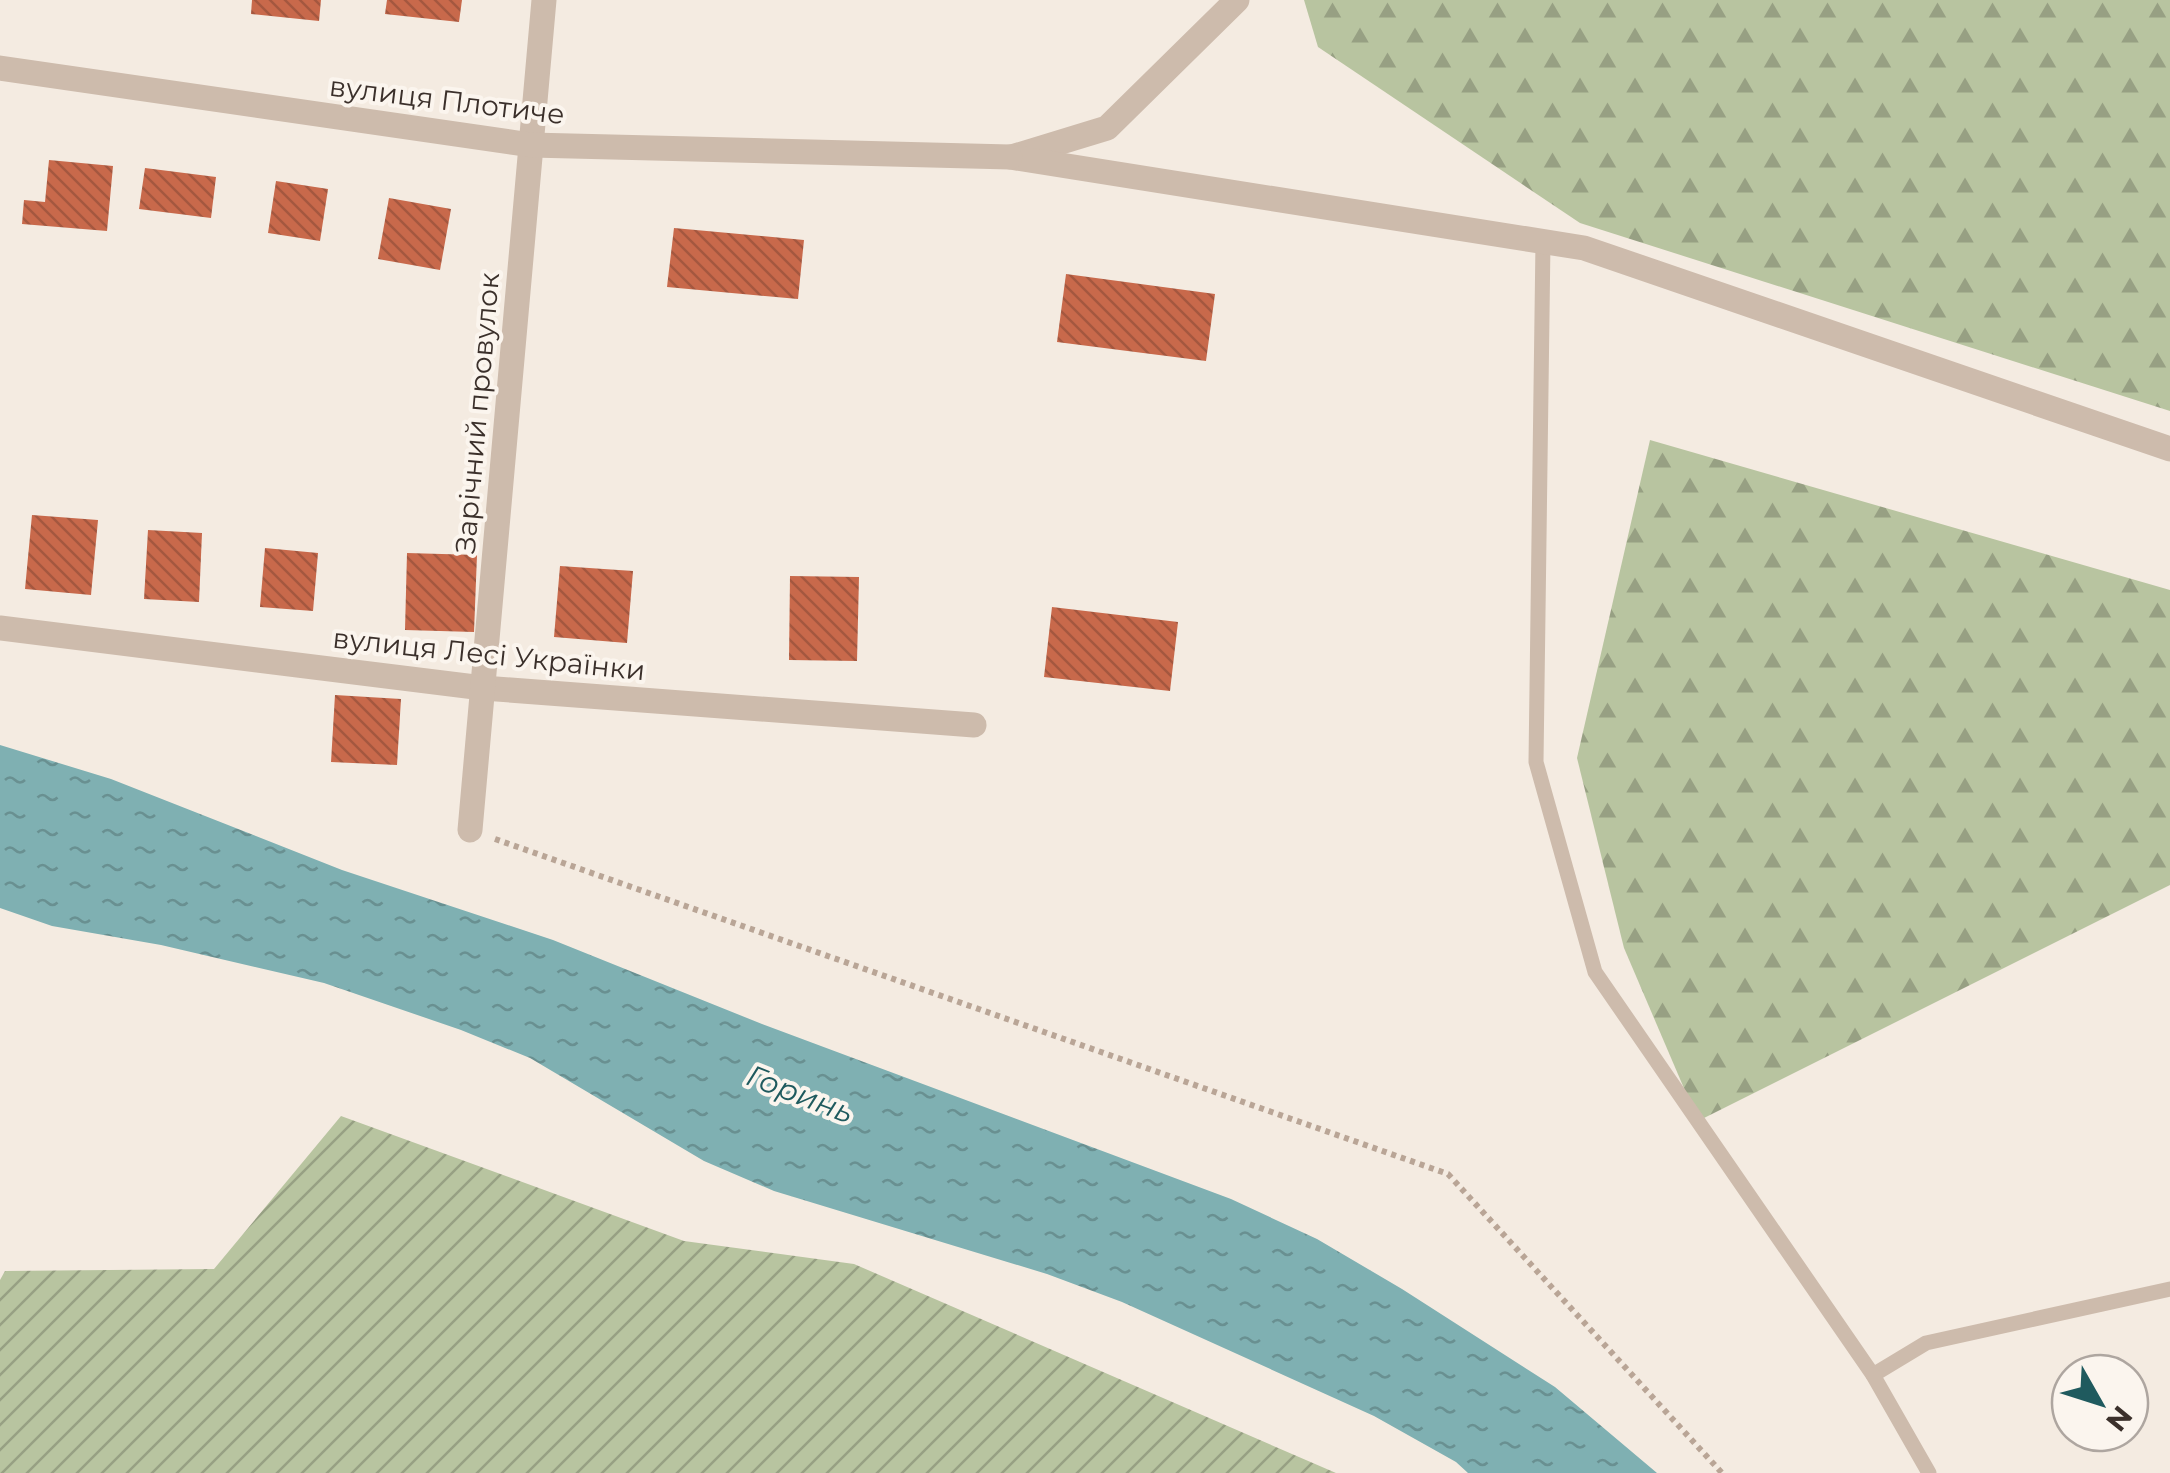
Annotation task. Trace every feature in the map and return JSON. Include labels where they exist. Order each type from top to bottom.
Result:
[{"type":"street","name":"Зарічний провулок","points":[[470,830],[544,0]]},
{"type":"street","points":[[1010,157],[1106,128],[1237,0]]},
{"type":"street","name":"вулиця Плотиче","points":[[0,68],[531,145],[1010,157]]},
{"type":"street","points":[[1010,157],[1584,248],[2170,449]]},
{"type":"street","name":"вулиця Лесі Українки","points":[[0,628],[483,688],[974,725]]},
{"type":"lane","points":[[1543,242],[1536,762],[1595,972],[1872,1375],[1929,1473]]},
{"type":"lane","points":[[1872,1375],[1926,1342],[2170,1289]]},
{"type":"path","points":[[470,830],[1448,1174],[1722,1473]]},
{"type":"green space","points":[[1304,0],[2170,0],[2170,411],[1580,223],[1318,47]]},
{"type":"green space","points":[[1650,440],[2170,590],[2170,885],[1698,1121],[1624,948],[1577,758]]},
{"type":"green space","points":[[341,1116],[684,1241],[854,1264],[1336,1473],[0,1473],[0,1280],[5,1271],[214,1269]]},
{"type":"water","name":"Горинь","points":[[0,745],[111,779],[342,870],[553,940],[762,1024],[1231,1199],[1317,1239],[1555,1387],[1657,1473],[1468,1473],[1456,1462],[1374,1416],[1122,1302],[1047,1274],[774,1191],[704,1161],[530,1058],[461,1030],[324,983],[161,945],[52,926],[0,908]]},
{"type":"building","points":[[252,0],[321,0],[319,21],[251,14]]},
{"type":"building","points":[[387,0],[462,0],[459,22],[385,14]]},
{"type":"building","points":[[49,160],[113,166],[107,231],[22,224],[24,200],[45,202]]},
{"type":"building","points":[[145,168],[216,177],[211,218],[139,209]]},
{"type":"building","points":[[276,181],[328,189],[320,241],[268,233]]},
{"type":"building","points":[[389,198],[451,209],[440,270],[378,259]]},
{"type":"building","points":[[674,228],[804,240],[798,299],[667,287]]},
{"type":"building","points":[[1066,274],[1215,294],[1206,361],[1057,342]]},
{"type":"building","points":[[32,515],[98,520],[91,595],[25,589]]},
{"type":"building","points":[[148,530],[202,533],[199,602],[144,599]]},
{"type":"building","points":[[265,548],[318,553],[313,611],[260,607]]},
{"type":"building","points":[[407,553],[477,555],[474,632],[405,630]]},
{"type":"building","points":[[560,566],[633,571],[627,643],[554,637]]},
{"type":"building","points":[[790,576],[859,577],[857,661],[789,660]]},
{"type":"building","points":[[1052,607],[1178,622],[1170,691],[1044,677]]},
{"type":"building","points":[[335,695],[401,699],[397,765],[331,762]]}]
